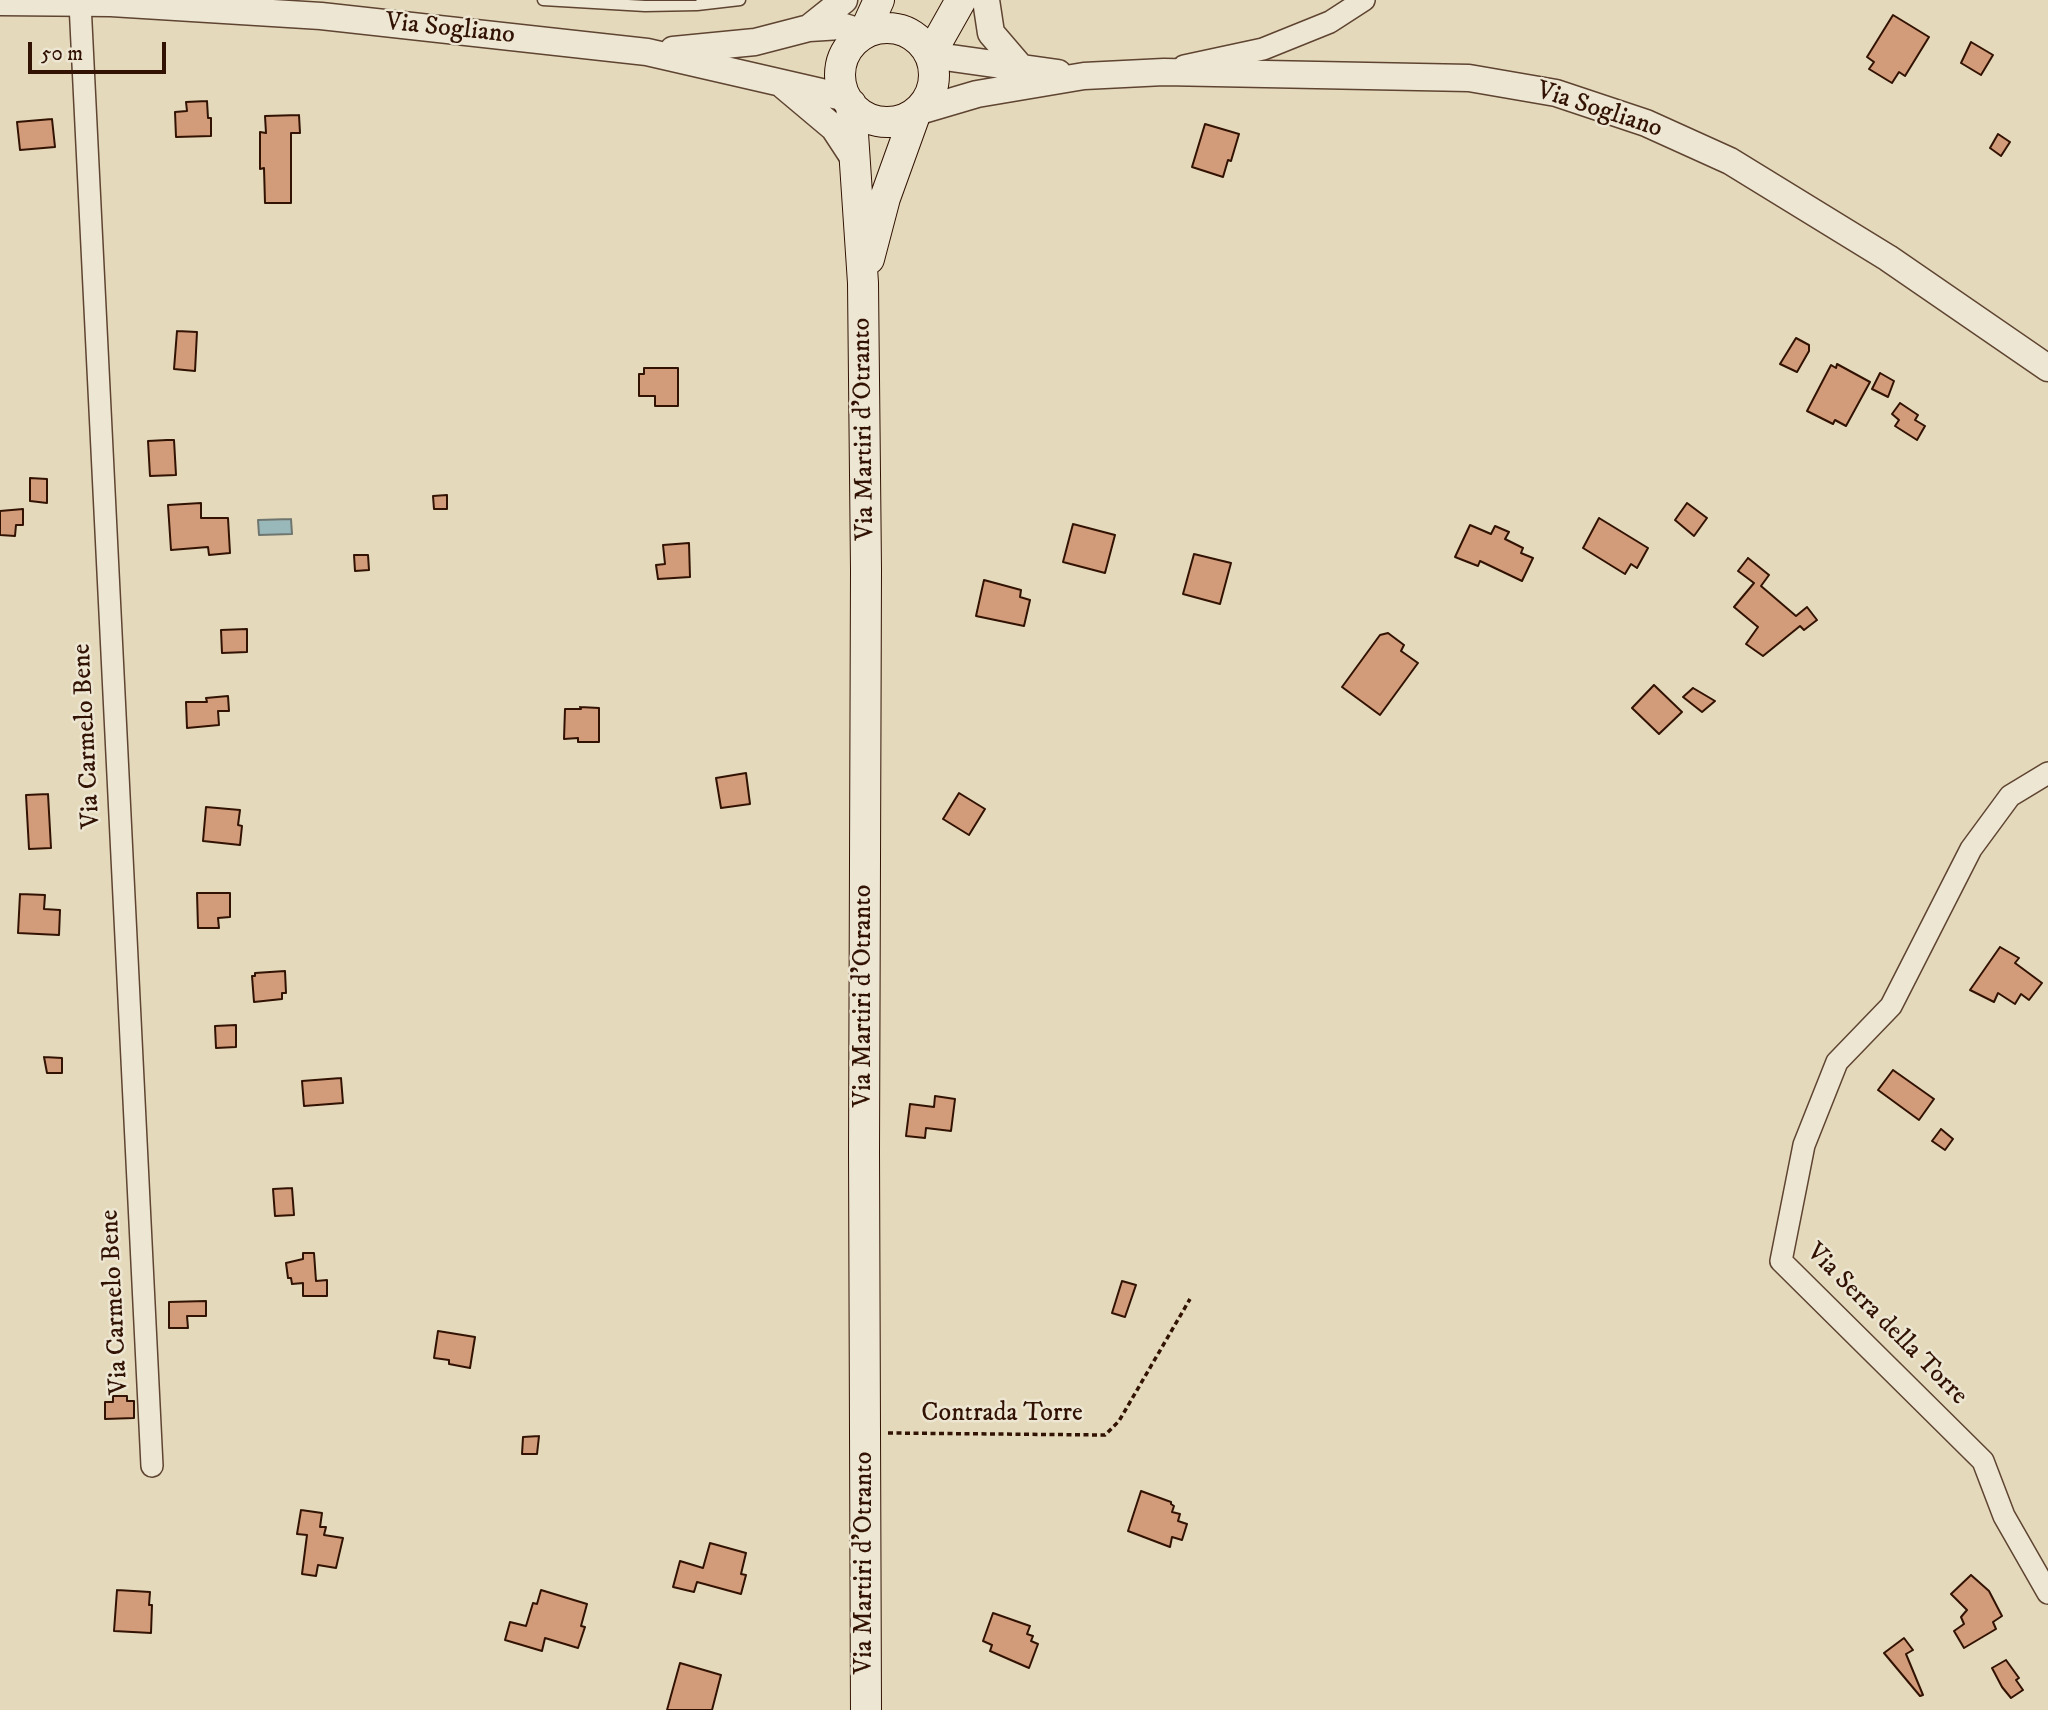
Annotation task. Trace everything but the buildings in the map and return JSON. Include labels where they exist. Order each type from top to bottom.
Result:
[{"type":"main road","points":[[849,101],[842,88],[840,73],[844,57],[852,43],[864,33],[879,0]]},
{"type":"main road","points":[[916,112],[927,100],[933,86],[934,70],[930,55],[961,0]]},
{"type":"main road","name":"Via Sogliano","points":[[864,33],[887,28],[909,33],[922,42],[930,55]]},
{"type":"main road","name":"Via Sogliano","points":[[849,101],[860,113],[873,120],[888,122],[903,119],[916,112]]},
{"type":"main road","name":"Via Martiri d'Otranto","points":[[849,101],[863,283],[866,570],[866,1710]]},
{"type":"main road","name":"Via Martiri d'Otranto","points":[[863,283],[885,198],[916,112]]},
{"type":"street","points":[[809,28],[844,0]]},
{"type":"street","points":[[986,0],[991,33],[1021,68]]},
{"type":"street","points":[[1164,72],[1263,49],[1330,22],[1364,0]]},
{"type":"street","name":"Via Sogliano","points":[[0,2],[80,3],[321,16],[647,52],[777,81],[849,101]]},
{"type":"street","name":"Via Carmelo Bene","points":[[80,3],[152,1466]]},
{"type":"street","name":"Via Sogliano","points":[[647,52],[755,43],[809,28],[841,26],[864,33]]},
{"type":"street","name":"Via Sogliano","points":[[930,55],[1084,76]]},
{"type":"street","name":"Via Sogliano","points":[[916,112],[977,94],[1084,76],[1164,72],[1469,78],[1556,93],[1646,123],[1730,161],[1888,258],[2048,368]]},
{"type":"street","name":"Via Sogliano","points":[[777,81],[834,128],[853,157]]},
{"type":"street","name":"Via Serra della Torre","points":[[2048,773],[2010,796],[1971,849],[1891,1006],[1836,1062],[1804,1145],[1781,1261],[1983,1461],[2004,1516],[2048,1593]]},
{"type":"lane","points":[[543,0],[645,6],[697,5],[740,0]]},
{"type":"path","name":"Contrada Torre","points":[[865,1432],[1105,1434],[1119,1421],[1190,1299]]},
{"type":"water","points":[[291,519],[292,534],[259,535],[258,520]]}]
